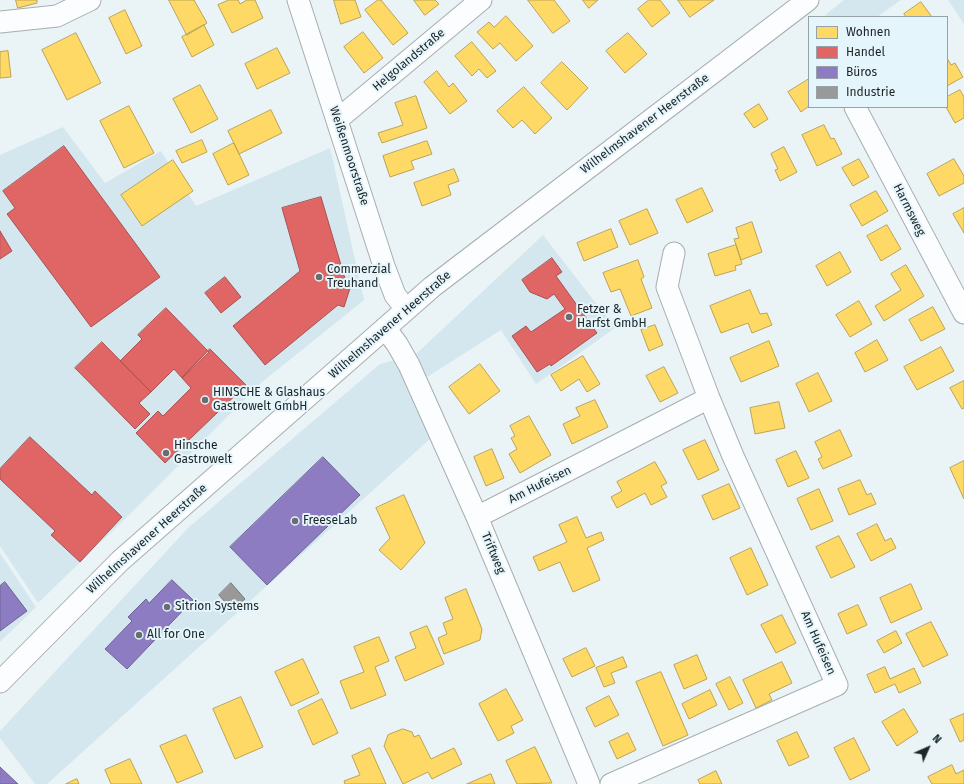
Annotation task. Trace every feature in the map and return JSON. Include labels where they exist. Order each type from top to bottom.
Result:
[{"type":"street","points":[[0,22],[57,16],[90,0]]},
{"type":"street","name":"Weißenmoorstraße","points":[[298,0],[395,295],[406,309]]},
{"type":"street","name":"Helgolandstraße","points":[[337,120],[481,0]]},
{"type":"street","name":"Wilhelmshavener Heerstraße","points":[[0,682],[120,562],[406,309],[528,212],[808,7]]},
{"type":"street","name":"Harmsweg","points":[[856,108],[964,313]]},
{"type":"street","name":"Am Hufeisen","points":[[611,784],[837,685],[736,464],[667,287],[674,253]]},
{"type":"street","name":"Triftweg","points":[[385,328],[397,344],[409,365],[478,517],[589,784]]},
{"type":"street","name":"Am Hufeisen","points":[[478,517],[709,398]]},
{"type":"shaded area","points":[[844,0],[901,0],[878,16],[825,15]]},
{"type":"shaded area","points":[[948,0],[964,0],[964,24]]},
{"type":"shaded area","points":[[63,127],[105,183],[161,151],[196,206],[330,148],[364,300],[261,383],[131,513],[38,603],[0,546],[0,155]]},
{"type":"shaded area","points":[[543,235],[615,328],[536,384],[501,330],[413,386],[431,438],[47,784],[35,784],[0,738],[0,731],[188,528],[380,364],[416,354]]},
{"type":"shaded area","points":[[0,553],[36,607],[0,642]]},
{"type":"building: Wohnen","points":[[16,0],[37,0],[37,3],[18,8]]},
{"type":"building: Wohnen","points":[[169,0],[194,0],[207,23],[187,35]]},
{"type":"building: Wohnen","points":[[229,0],[238,0],[240,4],[247,0],[255,0],[263,18],[232,33],[218,5]]},
{"type":"building: Wohnen","points":[[334,0],[355,0],[361,17],[341,24]]},
{"type":"building: Wohnen","points":[[378,0],[381,0],[408,33],[393,45],[365,10]]},
{"type":"building: Wohnen","points":[[414,0],[435,0],[439,4],[425,15]]},
{"type":"building: Wohnen","points":[[528,0],[554,0],[570,21],[553,33]]},
{"type":"building: Wohnen","points":[[583,0],[598,0],[589,8]]},
{"type":"building: Wohnen","points":[[649,0],[660,0],[670,13],[652,27],[638,9]]},
{"type":"building: Wohnen","points":[[678,0],[714,0],[690,17]]},
{"type":"building: Wohnen","points":[[921,2],[931,16],[905,16],[904,14]]},
{"type":"building: Wohnen","points":[[125,10],[142,46],[126,54],[109,18]]},
{"type":"building: Wohnen","points":[[506,16],[533,46],[516,61],[500,43],[493,49],[477,32],[489,22],[494,27]]},
{"type":"building: Wohnen","points":[[204,25],[214,45],[192,57],[182,37]]},
{"type":"building: Wohnen","points":[[363,32],[383,58],[364,73],[344,47]]},
{"type":"building: Wohnen","points":[[76,33],[101,83],[67,100],[42,50]]},
{"type":"building: Wohnen","points":[[628,33],[647,54],[625,73],[606,51]]},
{"type":"building: Wohnen","points":[[472,42],[496,71],[487,78],[479,69],[472,76],[455,56]]},
{"type":"building: Wohnen","points":[[277,48],[290,73],[257,89],[245,64]]},
{"type":"building: Wohnen","points":[[8,51],[11,77],[0,78],[0,52]]},
{"type":"building: Wohnen","points":[[948,60],[951,65],[955,63],[963,77],[948,85]]},
{"type":"building: Wohnen","points":[[562,62],[588,88],[567,110],[541,83]]},
{"type":"building: Wohnen","points":[[437,71],[449,87],[453,83],[467,101],[450,114],[424,82]]},
{"type":"building: Wohnen","points":[[808,80],[808,107],[801,112],[788,92]]},
{"type":"building: Wohnen","points":[[200,85],[218,119],[191,133],[173,99]]},
{"type":"building: Wohnen","points":[[524,87],[552,118],[535,134],[522,120],[513,128],[497,111]]},
{"type":"building: Wohnen","points":[[960,90],[964,97],[964,118],[955,123],[947,108],[948,108],[948,96]]},
{"type":"building: Wohnen","points":[[416,96],[427,128],[382,143],[378,133],[403,125],[395,103]]},
{"type":"building: Wohnen","points":[[759,104],[768,119],[754,128],[744,114]]},
{"type":"building: Wohnen","points":[[129,106],[154,153],[124,168],[100,121]]},
{"type":"building: Wohnen","points":[[271,110],[282,133],[239,154],[228,131]]},
{"type":"building: Wohnen","points":[[824,125],[831,139],[834,138],[842,154],[817,166],[802,135]]},
{"type":"building: Wohnen","points":[[202,140],[207,152],[182,163],[176,151]]},
{"type":"building: Wohnen","points":[[427,141],[432,154],[411,161],[414,169],[390,177],[383,156]]},
{"type":"building: Wohnen","points":[[234,143],[249,175],[228,185],[213,154]]},
{"type":"building: Wohnen","points":[[784,147],[797,172],[780,181],[775,170],[778,169],[771,154]]},
{"type":"building: Wohnen","points":[[859,159],[869,177],[853,186],[842,168]]},
{"type":"building: Wohnen","points":[[954,159],[964,176],[964,183],[939,196],[927,174]]},
{"type":"building: Wohnen","points":[[173,160],[193,191],[142,226],[121,195]]},
{"type":"building: Wohnen","points":[[454,169],[459,181],[448,185],[451,195],[422,206],[414,183]]},
{"type":"building: Wohnen","points":[[702,188],[713,211],[687,223],[676,200]]},
{"type":"building: Wohnen","points":[[876,191],[888,211],[862,226],[850,205]]},
{"type":"building: Wohnen","points":[[964,208],[964,233],[953,214]]},
{"type":"building: Wohnen","points":[[647,209],[658,233],[630,245],[619,221]]},
{"type":"building: Wohnen","points":[[752,222],[762,252],[741,260],[734,239],[739,238],[736,228]]},
{"type":"building: Wohnen","points":[[887,225],[901,249],[881,261],[867,236]]},
{"type":"building: Wohnen","points":[[611,229],[618,247],[584,261],[577,243]]},
{"type":"building: Wohnen","points":[[736,245],[742,264],[735,266],[736,270],[715,276],[708,254]]},
{"type":"building: Wohnen","points":[[840,252],[851,272],[827,286],[816,266]]},
{"type":"building: Wohnen","points":[[638,260],[644,277],[641,279],[652,308],[631,316],[620,289],[611,292],[603,273]]},
{"type":"building: Wohnen","points":[[906,265],[924,296],[884,321],[875,306],[901,290],[891,274]]},
{"type":"building: Wohnen","points":[[750,290],[760,314],[767,313],[772,325],[752,333],[748,323],[721,333],[710,306]]},
{"type":"building: Wohnen","points":[[859,301],[872,324],[850,337],[836,315]]},
{"type":"building: Wohnen","points":[[933,307],[945,329],[921,341],[909,320]]},
{"type":"building: Wohnen","points":[[655,325],[663,345],[649,351],[641,330]]},
{"type":"building: Wohnen","points":[[877,340],[888,360],[865,372],[855,353]]},
{"type":"building: Wohnen","points":[[769,341],[779,366],[741,382],[730,358]]},
{"type":"building: Wohnen","points":[[941,347],[954,371],[917,390],[904,367]]},
{"type":"building: Wohnen","points":[[583,356],[600,384],[587,392],[579,379],[561,391],[551,375]]},
{"type":"building: Wohnen","points":[[480,364],[500,391],[469,414],[449,387]]},
{"type":"building: Wohnen","points":[[664,367],[678,393],[660,402],[646,376]]},
{"type":"building: Wohnen","points":[[818,373],[832,401],[809,412],[796,384]]},
{"type":"building: Wohnen","points":[[964,381],[964,408],[962,409],[950,388]]},
{"type":"building: Wohnen","points":[[595,400],[608,427],[572,444],[563,424],[580,416],[576,408]]},
{"type":"building: Wohnen","points":[[779,402],[785,428],[755,434],[750,408]]},
{"type":"building: Wohnen","points":[[529,416],[551,455],[520,473],[509,454],[517,449],[511,438],[515,436],[510,426]]},
{"type":"building: Wohnen","points":[[840,430],[852,456],[823,469],[818,459],[822,457],[815,442]]},
{"type":"building: Wohnen","points":[[705,440],[719,470],[698,480],[683,450]]},
{"type":"building: Wohnen","points":[[492,449],[504,478],[486,486],[474,457]]},
{"type":"building: Wohnen","points":[[796,451],[809,478],[788,487],[776,460]]},
{"type":"building: Wohnen","points":[[964,461],[964,499],[950,468]]},
{"type":"building: Wohnen","points":[[655,462],[667,483],[661,486],[667,497],[651,505],[645,493],[617,508],[611,497],[622,491],[617,482]]},
{"type":"building: Wohnen","points":[[860,480],[867,495],[871,493],[876,504],[849,515],[838,489]]},
{"type":"building: Wohnen","points":[[729,484],[740,508],[713,520],[702,496]]},
{"type":"building: Wohnen","points":[[819,489],[833,521],[811,530],[797,499]]},
{"type":"building: Wohnen","points":[[404,495],[425,543],[401,570],[379,550],[390,538],[376,508]]},
{"type":"building: Wohnen","points":[[577,517],[586,538],[601,532],[604,540],[587,548],[600,580],[573,592],[560,562],[539,571],[533,557],[567,542],[559,525]]},
{"type":"building: Wohnen","points":[[877,524],[885,541],[891,538],[896,548],[871,561],[857,534]]},
{"type":"building: Wohnen","points":[[839,536],[855,567],[831,578],[816,547]]},
{"type":"building: Wohnen","points":[[751,548],[768,585],[747,595],[730,558]]},
{"type":"building: Wohnen","points":[[911,584],[922,609],[891,623],[880,598]]},
{"type":"building: Wohnen","points":[[466,589],[482,629],[480,640],[444,654],[438,638],[447,634],[443,623],[453,619],[445,598]]},
{"type":"building: Wohnen","points":[[858,605],[867,625],[847,634],[838,614]]},
{"type":"building: Wohnen","points":[[782,615],[796,643],[776,653],[761,625]]},
{"type":"building: Wohnen","points":[[931,622],[948,655],[923,667],[906,634]]},
{"type":"building: Wohnen","points":[[427,626],[444,664],[405,681],[395,657],[416,648],[410,633]]},
{"type":"building: Wohnen","points":[[896,631],[902,643],[884,653],[877,641]]},
{"type":"building: Wohnen","points":[[379,637],[389,661],[375,667],[386,695],[351,709],[340,681],[364,672],[354,647]]},
{"type":"building: Wohnen","points":[[586,648],[595,666],[572,677],[563,659]]},
{"type":"building: Wohnen","points":[[697,655],[707,679],[684,689],[674,665]]},
{"type":"building: Wohnen","points":[[623,657],[627,667],[611,673],[615,683],[604,687],[596,668]]},
{"type":"building: Wohnen","points":[[303,659],[319,693],[291,706],[275,672]]},
{"type":"building: Wohnen","points":[[782,662],[792,683],[769,694],[772,700],[756,708],[743,680]]},
{"type":"building: Wohnen","points":[[885,667],[890,679],[914,668],[921,683],[899,693],[895,684],[875,693],[867,675]]},
{"type":"building: Wohnen","points":[[661,672],[688,735],[663,746],[636,682]]},
{"type":"building: Wohnen","points":[[730,677],[743,703],[729,710],[716,684]]},
{"type":"building: Wohnen","points":[[506,689],[523,720],[511,726],[514,733],[498,741],[479,704]]},
{"type":"building: Wohnen","points":[[710,690],[717,705],[689,719],[682,704]]},
{"type":"building: Wohnen","points":[[609,696],[619,715],[595,727],[586,708]]},
{"type":"building: Wohnen","points":[[241,697],[263,747],[235,759],[213,709]]},
{"type":"building: Wohnen","points":[[322,699],[338,733],[313,745],[298,711]]},
{"type":"building: Wohnen","points":[[904,709],[918,732],[897,746],[882,722]]},
{"type":"building: Wohnen","points":[[964,714],[964,740],[960,742],[950,720]]},
{"type":"building: Wohnen","points":[[403,729],[412,732],[414,737],[419,735],[431,759],[454,748],[462,764],[432,779],[428,772],[403,784],[384,746],[388,735]]},
{"type":"building: Wohnen","points":[[797,732],[809,757],[789,766],[777,741]]},
{"type":"building: Wohnen","points":[[628,733],[636,750],[617,759],[609,742]]},
{"type":"building: Wohnen","points":[[186,735],[203,772],[177,783],[160,746]]},
{"type":"building: Wohnen","points":[[854,738],[870,770],[850,780],[834,748]]},
{"type":"building: Wohnen","points":[[535,747],[552,783],[517,784],[506,761]]},
{"type":"building: Wohnen","points":[[370,748],[386,784],[345,784],[344,781],[360,775],[352,756]]},
{"type":"building: Wohnen","points":[[130,759],[142,784],[111,784],[105,770]]},
{"type":"building: Wohnen","points":[[952,765],[956,774],[964,770],[964,784],[932,784],[928,777]]},
{"type":"building: Wohnen","points":[[716,771],[722,784],[700,784],[698,780]]},
{"type":"building: Wohnen","points":[[491,774],[495,784],[467,784]]},
{"type":"building: Wohnen","points":[[77,779],[79,784],[66,784]]},
{"type":"building: Handel","points":[[64,146],[160,277],[91,327],[7,214],[15,208],[3,191]]},
{"type":"building: Handel","name":"Commerzial Treuhand","points":[[321,197],[346,282],[352,282],[344,307],[338,305],[265,365],[233,326],[300,271],[282,208]]},
{"type":"building: Handel","points":[[0,231],[12,251],[0,259]]},
{"type":"building: Handel","name":"Fetzer & Harfst GmbH","points":[[552,258],[562,272],[556,276],[597,333],[551,366],[550,364],[537,372],[512,336],[526,326],[531,332],[565,309],[554,294],[547,299],[530,292],[522,280]]},
{"type":"building: Handel","points":[[225,277],[241,297],[221,313],[205,293]]},
{"type":"building: Handel","points":[[166,308],[209,352],[182,378],[174,369],[151,392],[120,361],[142,339],[138,335]]},
{"type":"building: Handel","points":[[102,342],[151,392],[139,403],[150,414],[135,429],[75,368]]},
{"type":"building: Handel","name":"HINSCHE & Glashaus Gastrowelt GmbH","points":[[210,349],[246,385],[165,463],[136,433],[158,411],[163,416],[191,388],[182,378]]},
{"type":"building: Handel","points":[[30,437],[92,495],[95,491],[122,517],[80,562],[51,535],[55,531],[0,479],[0,469]]},
{"type":"building: Büros","name":"FreeseLab","points":[[323,457],[360,495],[267,585],[230,547]]},
{"type":"building: Büros","name":"All for One","points":[[172,580],[193,600],[127,669],[105,649],[132,621],[128,617],[146,599],[149,603]]},
{"type":"building: Büros","points":[[5,582],[27,611],[0,631],[0,586]]},
{"type":"building: Büros","points":[[0,767],[18,784],[0,784]]},
{"type":"building: Industrie","points":[[231,583],[245,599],[232,610],[219,595]]},
{"type":"place","name":"Commerzial Treuhand","points":[[319,277]]},
{"type":"place","name":"Fetzer & Harfst GmbH","points":[[569,317]]},
{"type":"place","name":"HINSCHE & Glashaus Gastrowelt GmbH","points":[[205,400]]},
{"type":"place","name":"Hinsche Gastrowelt","points":[[166,453]]},
{"type":"place","name":"FreeseLab","points":[[295,521]]},
{"type":"place","name":"Sitrion Systems","points":[[167,607]]},
{"type":"place","name":"All for One","points":[[139,635]]}]
